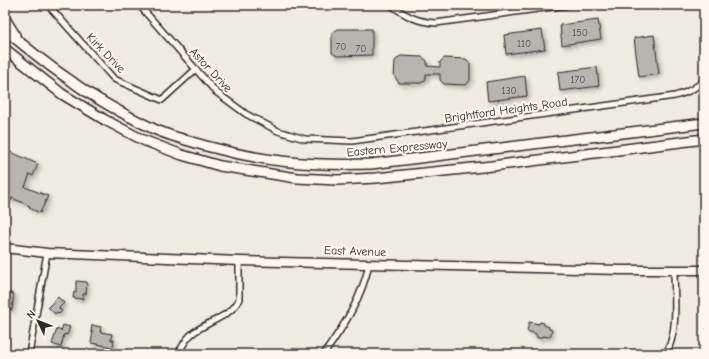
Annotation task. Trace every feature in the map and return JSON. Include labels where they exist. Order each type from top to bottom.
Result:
[{"type":"highway","points":[[5,19],[21,42]]},
{"type":"highway","name":"Eastern Expressway","points":[[5,30],[70,81],[113,107],[155,129],[193,142],[236,154],[276,161],[339,166],[371,164],[704,123]]},
{"type":"highway","points":[[5,50],[62,94],[105,120],[143,140],[182,155],[220,166],[297,178],[337,180],[376,178],[492,166],[704,139]]},
{"type":"main road","name":"East Avenue","points":[[5,248],[47,253],[239,261],[704,270]]},
{"type":"street","name":"Kirk Drive","points":[[48,5],[114,79],[162,100],[196,69]]},
{"type":"street","name":"Astor Drive","points":[[139,5],[216,92],[246,114],[278,131],[305,139]]},
{"type":"street","points":[[391,5],[408,17],[418,21],[436,23],[567,5]]},
{"type":"street","name":"Brightford Heights Road","points":[[305,139],[352,141],[675,96],[690,91],[704,80]]},
{"type":"street","points":[[29,354],[47,253]]},
{"type":"street","points":[[178,354],[187,339],[194,332],[228,312],[236,305],[238,300],[239,261]]},
{"type":"street","points":[[324,354],[342,329],[353,310],[363,287],[369,264]]},
{"type":"street","points":[[666,354],[674,327],[674,269]]},
{"type":"building","points":[[598,20],[601,39],[562,45],[560,25]]},
{"type":"building","points":[[338,29],[372,29],[372,55],[337,56],[332,53],[332,33]]},
{"type":"building","points":[[542,30],[545,49],[506,54],[504,35]]},
{"type":"building","points":[[654,35],[659,74],[639,77],[634,38]]},
{"type":"building","points":[[400,56],[422,57],[427,61],[427,66],[440,67],[440,62],[444,58],[466,59],[470,63],[470,80],[466,85],[444,84],[440,80],[440,74],[426,74],[426,79],[421,83],[399,83],[394,76],[395,61]]},
{"type":"building","points":[[597,67],[599,86],[560,91],[558,72]]},
{"type":"building","points":[[525,76],[527,96],[488,101],[486,82]]},
{"type":"building","points":[[8,151],[38,164],[33,176],[30,174],[25,187],[48,196],[40,213],[29,208],[30,206],[12,198],[11,201],[5,198],[5,157]]},
{"type":"building","points":[[76,281],[87,282],[86,294],[83,294],[83,299],[73,298],[74,292],[76,293]]},
{"type":"building","points":[[5,292],[14,294],[12,310],[5,309]]},
{"type":"building","points":[[58,297],[64,303],[59,308],[62,311],[59,314],[57,312],[55,314],[48,307]]},
{"type":"building","points":[[529,322],[539,324],[540,322],[544,323],[544,325],[552,330],[550,337],[542,336],[537,338],[536,334],[527,331]]},
{"type":"building","points":[[63,325],[70,327],[67,335],[64,334],[61,347],[52,344],[57,329],[61,331]]},
{"type":"building","points":[[92,325],[101,327],[100,332],[112,334],[111,340],[114,340],[113,347],[91,343],[93,332],[91,332]]}]
